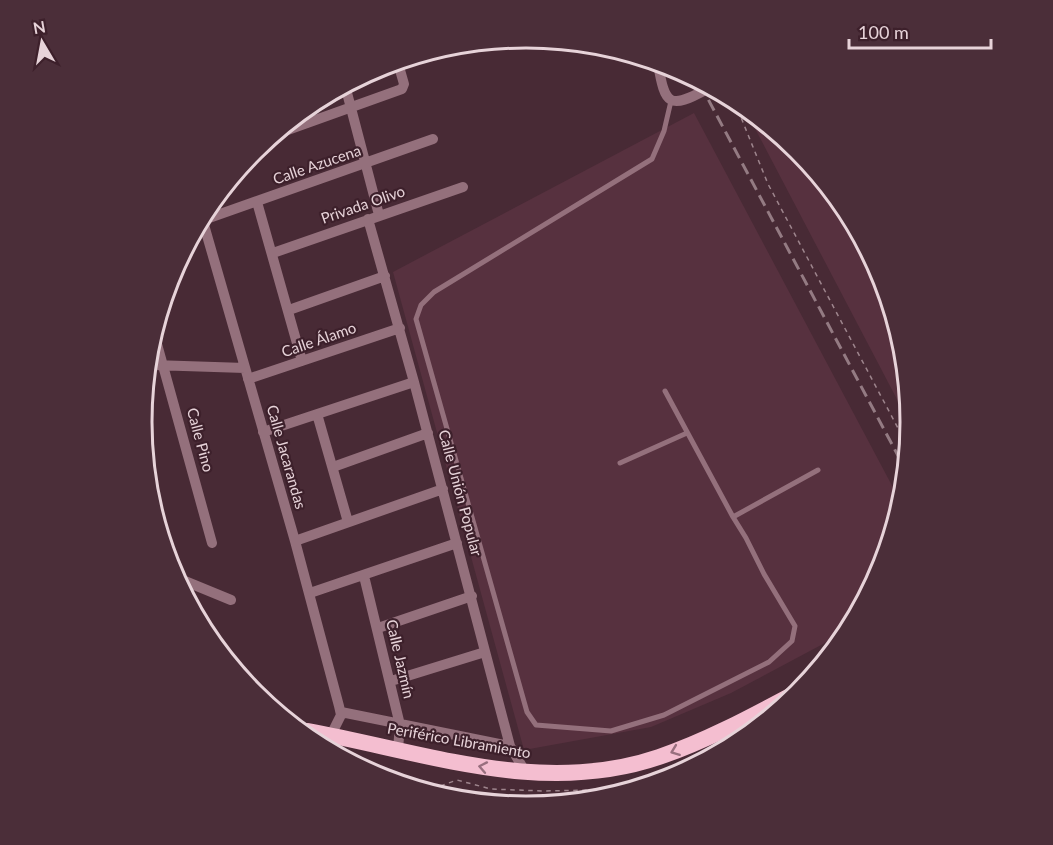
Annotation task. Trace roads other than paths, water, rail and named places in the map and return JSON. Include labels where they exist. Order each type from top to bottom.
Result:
[{"type":"highway","name":"Periférico Libramiento","points":[[316,732],[480,766],[526,773],[583,772],[657,758],[732,727],[770,707]]},
{"type":"street","points":[[297,127],[402,89],[404,84],[400,70]]},
{"type":"street","points":[[660,73],[665,94],[670,101],[678,102],[701,92]]},
{"type":"street","name":"Calle Unión Popular","points":[[347,94],[366,164],[385,276],[472,596],[510,746],[526,773]]},
{"type":"street","name":"Calle Azucena","points":[[213,217],[433,139]]},
{"type":"street","name":"Privada Olivo","points":[[273,253],[463,186]]},
{"type":"street","points":[[257,202],[302,361]]},
{"type":"street","name":"Calle Jacarandas","points":[[205,230],[296,541],[341,712]]},
{"type":"street","points":[[288,310],[385,276]]},
{"type":"street","name":"Calle Álamo","points":[[248,379],[400,328]]},
{"type":"street","points":[[158,365],[245,368]]},
{"type":"street","name":"Calle Pino","points":[[158,365],[212,543]]},
{"type":"street","points":[[263,432],[414,382]]},
{"type":"street","points":[[316,414],[348,522]]},
{"type":"street","points":[[333,467],[428,433]]},
{"type":"street","points":[[296,541],[443,489]]},
{"type":"street","points":[[310,592],[364,576],[457,543]]},
{"type":"street","name":"Calle Jazmín","points":[[364,576],[400,724],[398,749]]},
{"type":"street","points":[[188,582],[231,600]]},
{"type":"street","points":[[378,628],[472,596]]},
{"type":"street","points":[[391,681],[485,652]]},
{"type":"street","points":[[331,735],[341,712],[510,746]]},
{"type":"lane","points":[[665,391],[733,517],[747,537],[764,574],[795,626],[792,641],[769,662],[664,715],[610,731],[536,725],[527,712],[416,319],[421,305],[435,292],[652,159],[664,131],[670,101]]},
{"type":"lane","points":[[620,463],[687,433]]},
{"type":"lane","points":[[733,517],[818,470]]},
{"type":"railway","points":[[705,94],[899,458]]}]
